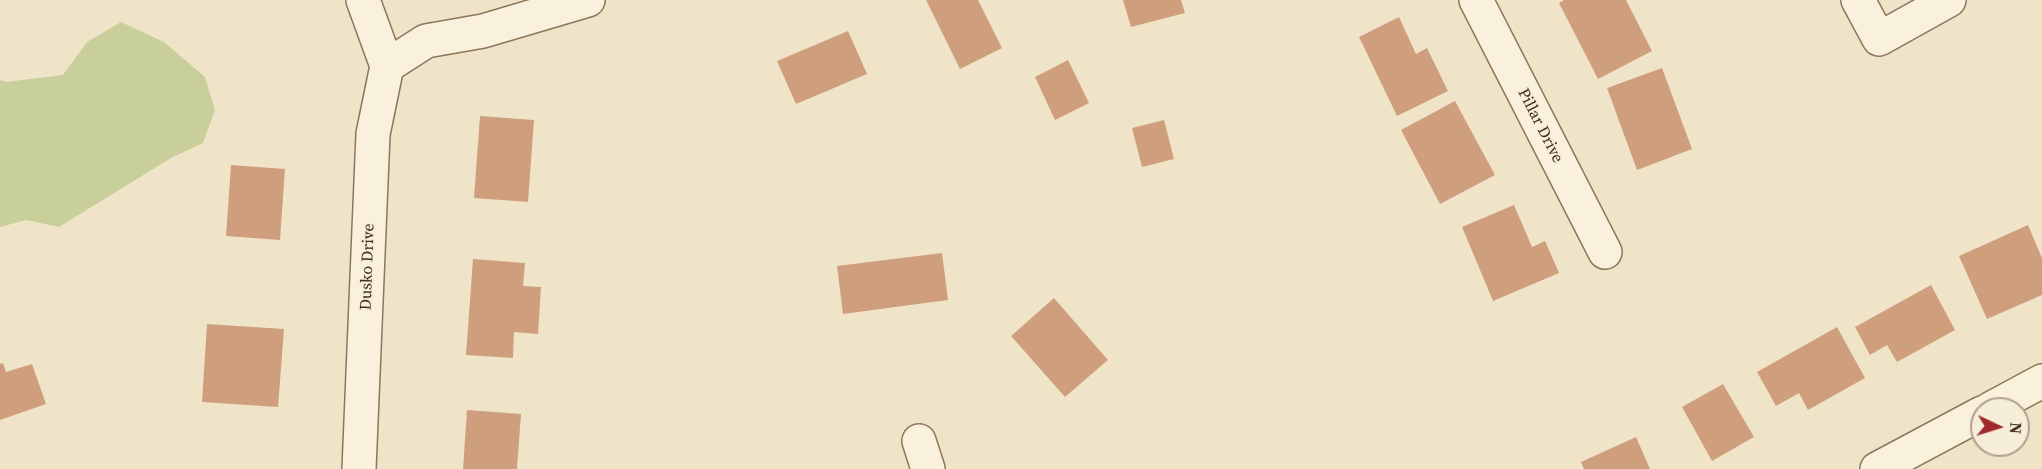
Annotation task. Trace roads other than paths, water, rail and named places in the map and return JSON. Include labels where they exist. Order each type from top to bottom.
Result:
[{"type":"street","points":[[363,0],[387,66],[426,41],[483,31],[588,0]]},
{"type":"street","name":"Pillar Drive","points":[[1476,0],[1605,252]]},
{"type":"street","points":[[1858,0],[1879,39],[1949,0]]},
{"type":"street","name":"Dusko Drive","points":[[359,469],[373,134],[387,66]]},
{"type":"street","points":[[2012,397],[2042,381]]},
{"type":"street","points":[[1877,469],[1970,419]]}]
